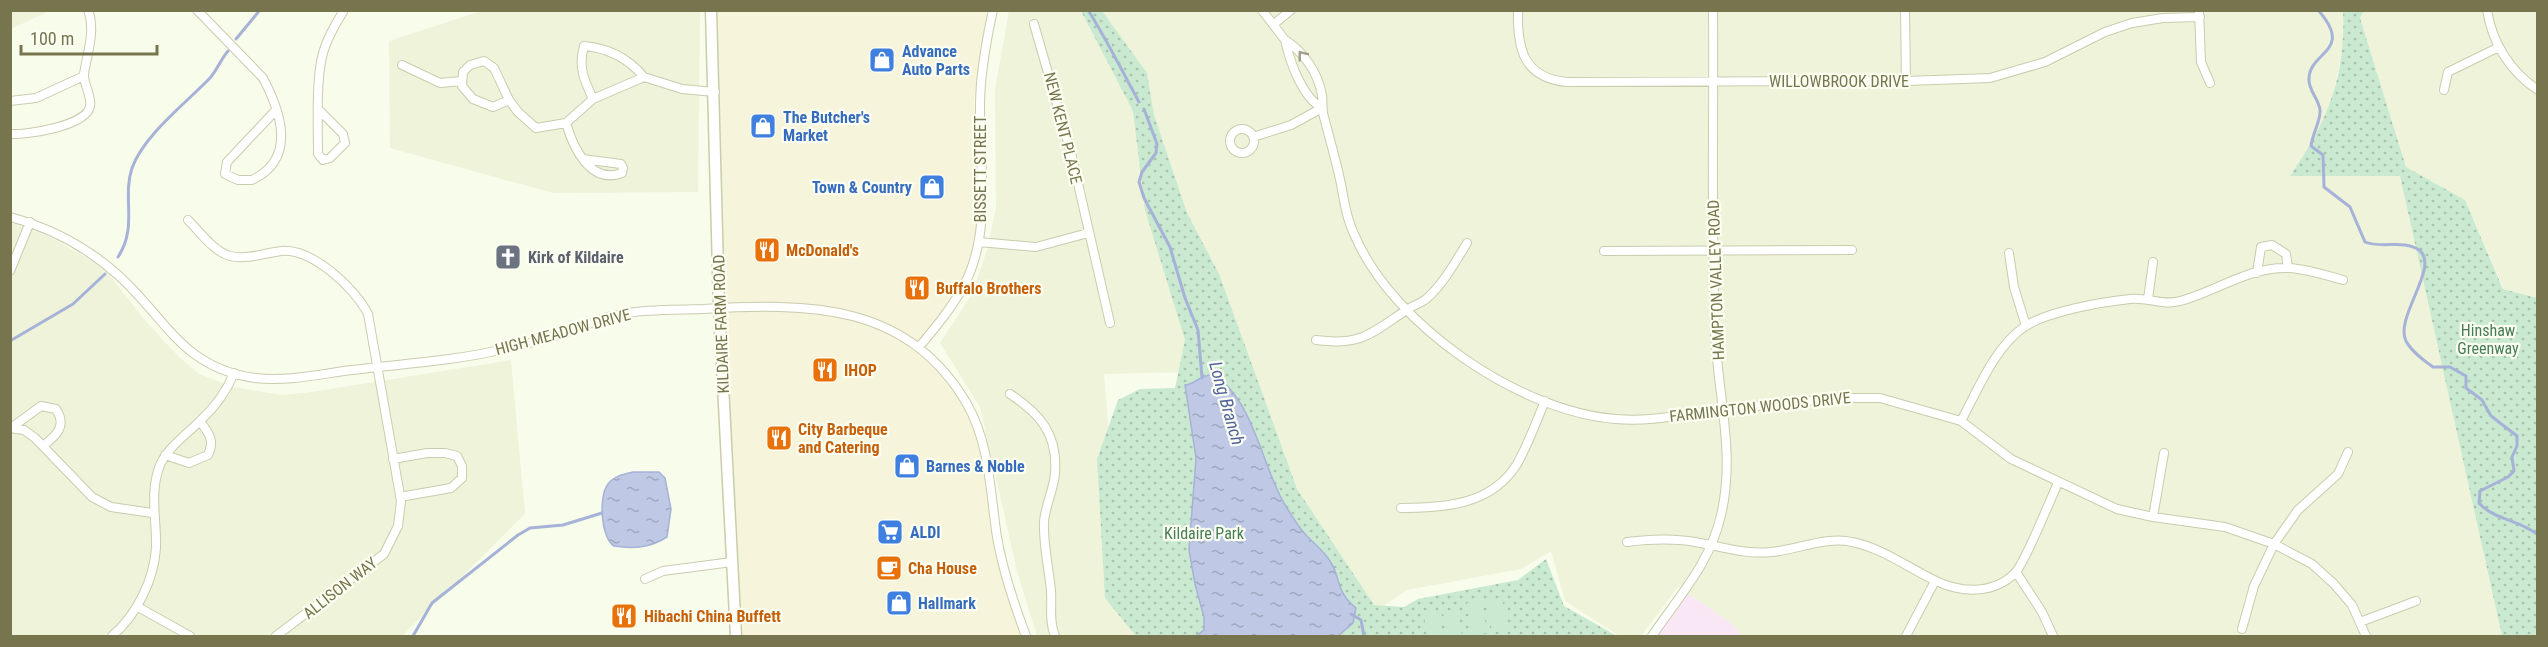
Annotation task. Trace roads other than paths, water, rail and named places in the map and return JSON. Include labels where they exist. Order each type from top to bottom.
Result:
[{"type":"main road","name":"KILDAIRE FARM ROAD","points":[[711,10],[715,92],[718,308],[736,636]]},
{"type":"street","points":[[10,134],[52,129],[87,111],[90,105],[84,76],[92,31],[88,10]]},
{"type":"street","points":[[197,10],[254,67],[269,90],[281,123],[283,142],[273,161],[259,177],[252,180],[229,178],[225,174],[227,162],[276,110]]},
{"type":"street","points":[[319,110],[343,134],[345,143],[330,158],[323,160],[318,154],[319,110],[321,60],[344,10]]},
{"type":"street","name":"BISSETT STREET","points":[[920,347],[964,286],[979,242],[982,220],[980,105],[983,61],[993,10]]},
{"type":"street","name":"FARMINGTON WOODS DRIVE","points":[[1262,10],[1285,40],[1288,53],[1312,102],[1322,108]]},
{"type":"street","points":[[1274,24],[1291,10]]},
{"type":"street","name":"WILLOWBROOK DRIVE","points":[[1518,10],[1518,43],[1525,59],[1537,72],[1555,81],[1713,82],[1973,79],[2007,74],[2045,62],[2105,32],[2132,23],[2200,14]]},
{"type":"street","name":"HAMPTON VALLEY ROAD","points":[[1652,636],[1685,592],[1712,546],[1726,490],[1727,461],[1715,336],[1713,10]]},
{"type":"street","points":[[1905,10],[1906,81]]},
{"type":"street","points":[[2487,10],[2499,48],[2520,76],[2538,90]]},
{"type":"street","points":[[2200,14],[2201,62],[2210,83]]},
{"type":"street","name":"NEW KENT PLACE","points":[[1034,24],[1071,153],[1110,323]]},
{"type":"street","name":"FARMINGTON WOODS DRIVE","points":[[1285,40],[1298,48],[1319,85],[1322,108],[1355,237],[1374,269],[1407,310],[1470,364],[1495,379],[1545,401],[1618,420],[1866,397],[1898,402],[1961,421],[2011,459],[2117,509],[2153,517],[2225,527],[2274,544],[2312,564],[2324,574],[2344,594],[2366,636]]},
{"type":"street","points":[[593,99],[582,73],[581,58],[584,46],[614,53],[631,62],[644,77],[682,89],[715,92]]},
{"type":"street","points":[[2444,90],[2448,72],[2499,48]]},
{"type":"street","points":[[509,100],[493,107],[473,99],[462,86],[463,72],[470,65],[484,61],[494,68],[509,100],[536,128],[566,123],[593,99],[644,77]]},
{"type":"street","points":[[402,65],[440,83],[462,81]]},
{"type":"street","points":[[10,101],[36,98],[84,76]]},
{"type":"street","points":[[1253,136],[1291,125],[1322,108]]},
{"type":"street","points":[[566,123],[573,148],[583,159]]},
{"type":"street","name":"HIGH MEADOW DRIVE","points":[[10,217],[30,222],[70,240],[103,262],[131,287],[170,334],[191,353],[234,373],[271,379],[499,351],[630,312],[783,306],[838,312],[882,324],[920,347],[956,388],[979,429],[987,464],[1003,566],[1009,592],[1026,636]]},
{"type":"street","name":"ALLISON WAY","points":[[188,220],[213,246],[228,256],[243,257],[292,251],[302,253],[351,290],[368,314],[400,497],[398,526],[384,554],[276,636]]},
{"type":"street","points":[[10,271],[30,222]]},
{"type":"street","points":[[979,242],[1036,247],[1088,233]]},
{"type":"street","points":[[1316,340],[1339,343],[1364,338],[1381,330],[1426,299],[1467,243]]},
{"type":"street","points":[[2257,273],[2261,248],[2272,245],[2286,254],[2288,268]]},
{"type":"street","points":[[1604,251],[1852,250]]},
{"type":"street","points":[[2009,253],[2014,287],[2026,326]]},
{"type":"street","points":[[2148,299],[2153,262]]},
{"type":"street","points":[[1961,421],[1992,364],[2026,326],[2048,317],[2085,307],[2148,299],[2166,304],[2257,273],[2288,268],[2343,280]]},
{"type":"street","points":[[112,636],[138,607],[155,553],[152,513],[157,472],[165,455],[226,392],[234,373]]},
{"type":"street","points":[[1010,394],[1035,410],[1049,431],[1054,453],[1055,472],[1044,522],[1051,595],[1050,623],[1054,636]]},
{"type":"street","points":[[1401,507],[1455,506],[1477,499],[1500,483],[1516,465],[1545,401]]},
{"type":"street","points":[[11,428],[41,406],[56,409],[62,418],[61,426],[57,435],[43,446]]},
{"type":"street","points":[[165,455],[189,463],[208,455],[212,446],[212,437],[200,421]]},
{"type":"street","points":[[11,428],[24,430],[43,446],[92,497],[111,507],[152,513]]},
{"type":"street","points":[[2242,630],[2254,586],[2274,544],[2298,510],[2338,474],[2348,452]]},
{"type":"street","points":[[393,459],[445,453],[457,456],[462,466],[462,477],[451,488],[400,497]]},
{"type":"street","points":[[2153,517],[2164,453]]},
{"type":"street","points":[[1627,542],[1664,538],[1750,553],[1770,553],[1834,541],[1852,542],[1896,558],[1935,581],[1956,589],[1976,591],[1998,584],[2016,572],[2058,483]]},
{"type":"street","points":[[645,579],[674,569],[732,562]]},
{"type":"street","points":[[2016,572],[2042,612],[2053,636]]},
{"type":"street","points":[[1906,636],[1935,581]]},
{"type":"street","points":[[2360,622],[2416,601]]},
{"type":"street","points":[[138,607],[190,636]]},
{"type":"water","points":[[1210,375],[1224,383],[1236,397],[1246,413],[1284,503],[1302,530],[1330,561],[1342,591],[1356,608],[1353,623],[1338,636],[1196,636],[1204,630],[1204,617],[1189,550],[1196,458],[1185,385]]},
{"type":"water","points":[[633,472],[659,472],[665,478],[671,509],[667,537],[641,547],[614,546],[606,535],[602,517],[605,490],[613,479]]},
{"type":"waterway","points":[[236,39],[260,10]]},
{"type":"waterway","name":"Long Branch","points":[[1088,10],[1139,102]]},
{"type":"waterway","points":[[2318,10],[2328,24],[2332,35],[2331,43],[2311,70],[2309,79],[2320,110],[2311,146],[2323,155],[2324,187],[2350,207],[2365,242],[2378,245],[2406,245],[2419,250],[2424,258],[2425,268],[2406,319],[2404,331],[2406,341],[2422,359],[2433,367],[2450,367],[2466,376],[2466,388],[2482,400],[2491,416],[2517,436],[2517,446],[2512,457],[2514,471],[2508,477],[2480,491],[2479,503],[2492,513],[2524,526],[2538,535]]},
{"type":"waterway","points":[[118,257],[127,235],[129,179],[138,156],[166,120],[210,78],[228,51]]},
{"type":"waterway","name":"Long Branch","points":[[1144,109],[1157,144],[1156,153],[1142,172],[1139,182],[1144,198],[1170,247],[1185,298],[1198,330],[1202,378]]},
{"type":"waterway","points":[[10,341],[73,304],[105,274]]},
{"type":"waterway","points":[[413,636],[432,603],[518,535],[530,528],[563,525],[602,513]]},
{"type":"waterway","name":"Long Branch","points":[[1351,614],[1361,620],[1364,636]]},
{"type":"place","name":"Advance Auto Parts","points":[[882,60]]},
{"type":"place","name":"The Butcher's Market","points":[[763,126]]},
{"type":"place","name":"Town & Country","points":[[932,187]]},
{"type":"place","name":"McDonald's","points":[[767,250]]},
{"type":"place","name":"Kirk of Kildaire","points":[[508,257]]},
{"type":"place","name":"Buffalo Brothers","points":[[917,288]]},
{"type":"place","name":"IHOP","points":[[825,370]]},
{"type":"place","name":"City Barbeque and Catering","points":[[779,438]]},
{"type":"place","name":"Barnes & Noble","points":[[907,466]]},
{"type":"place","name":"ALDI","points":[[890,532]]},
{"type":"place","name":"Cha House","points":[[889,568]]},
{"type":"place","name":"Hallmark","points":[[899,603]]},
{"type":"place","name":"Hibachi China Buffett","points":[[624,616]]},
{"type":"park label","name":"Hinshaw Greenway","points":[[2488,339]]},
{"type":"park label","name":"Kildaire Park","points":[[1204,533]]}]
